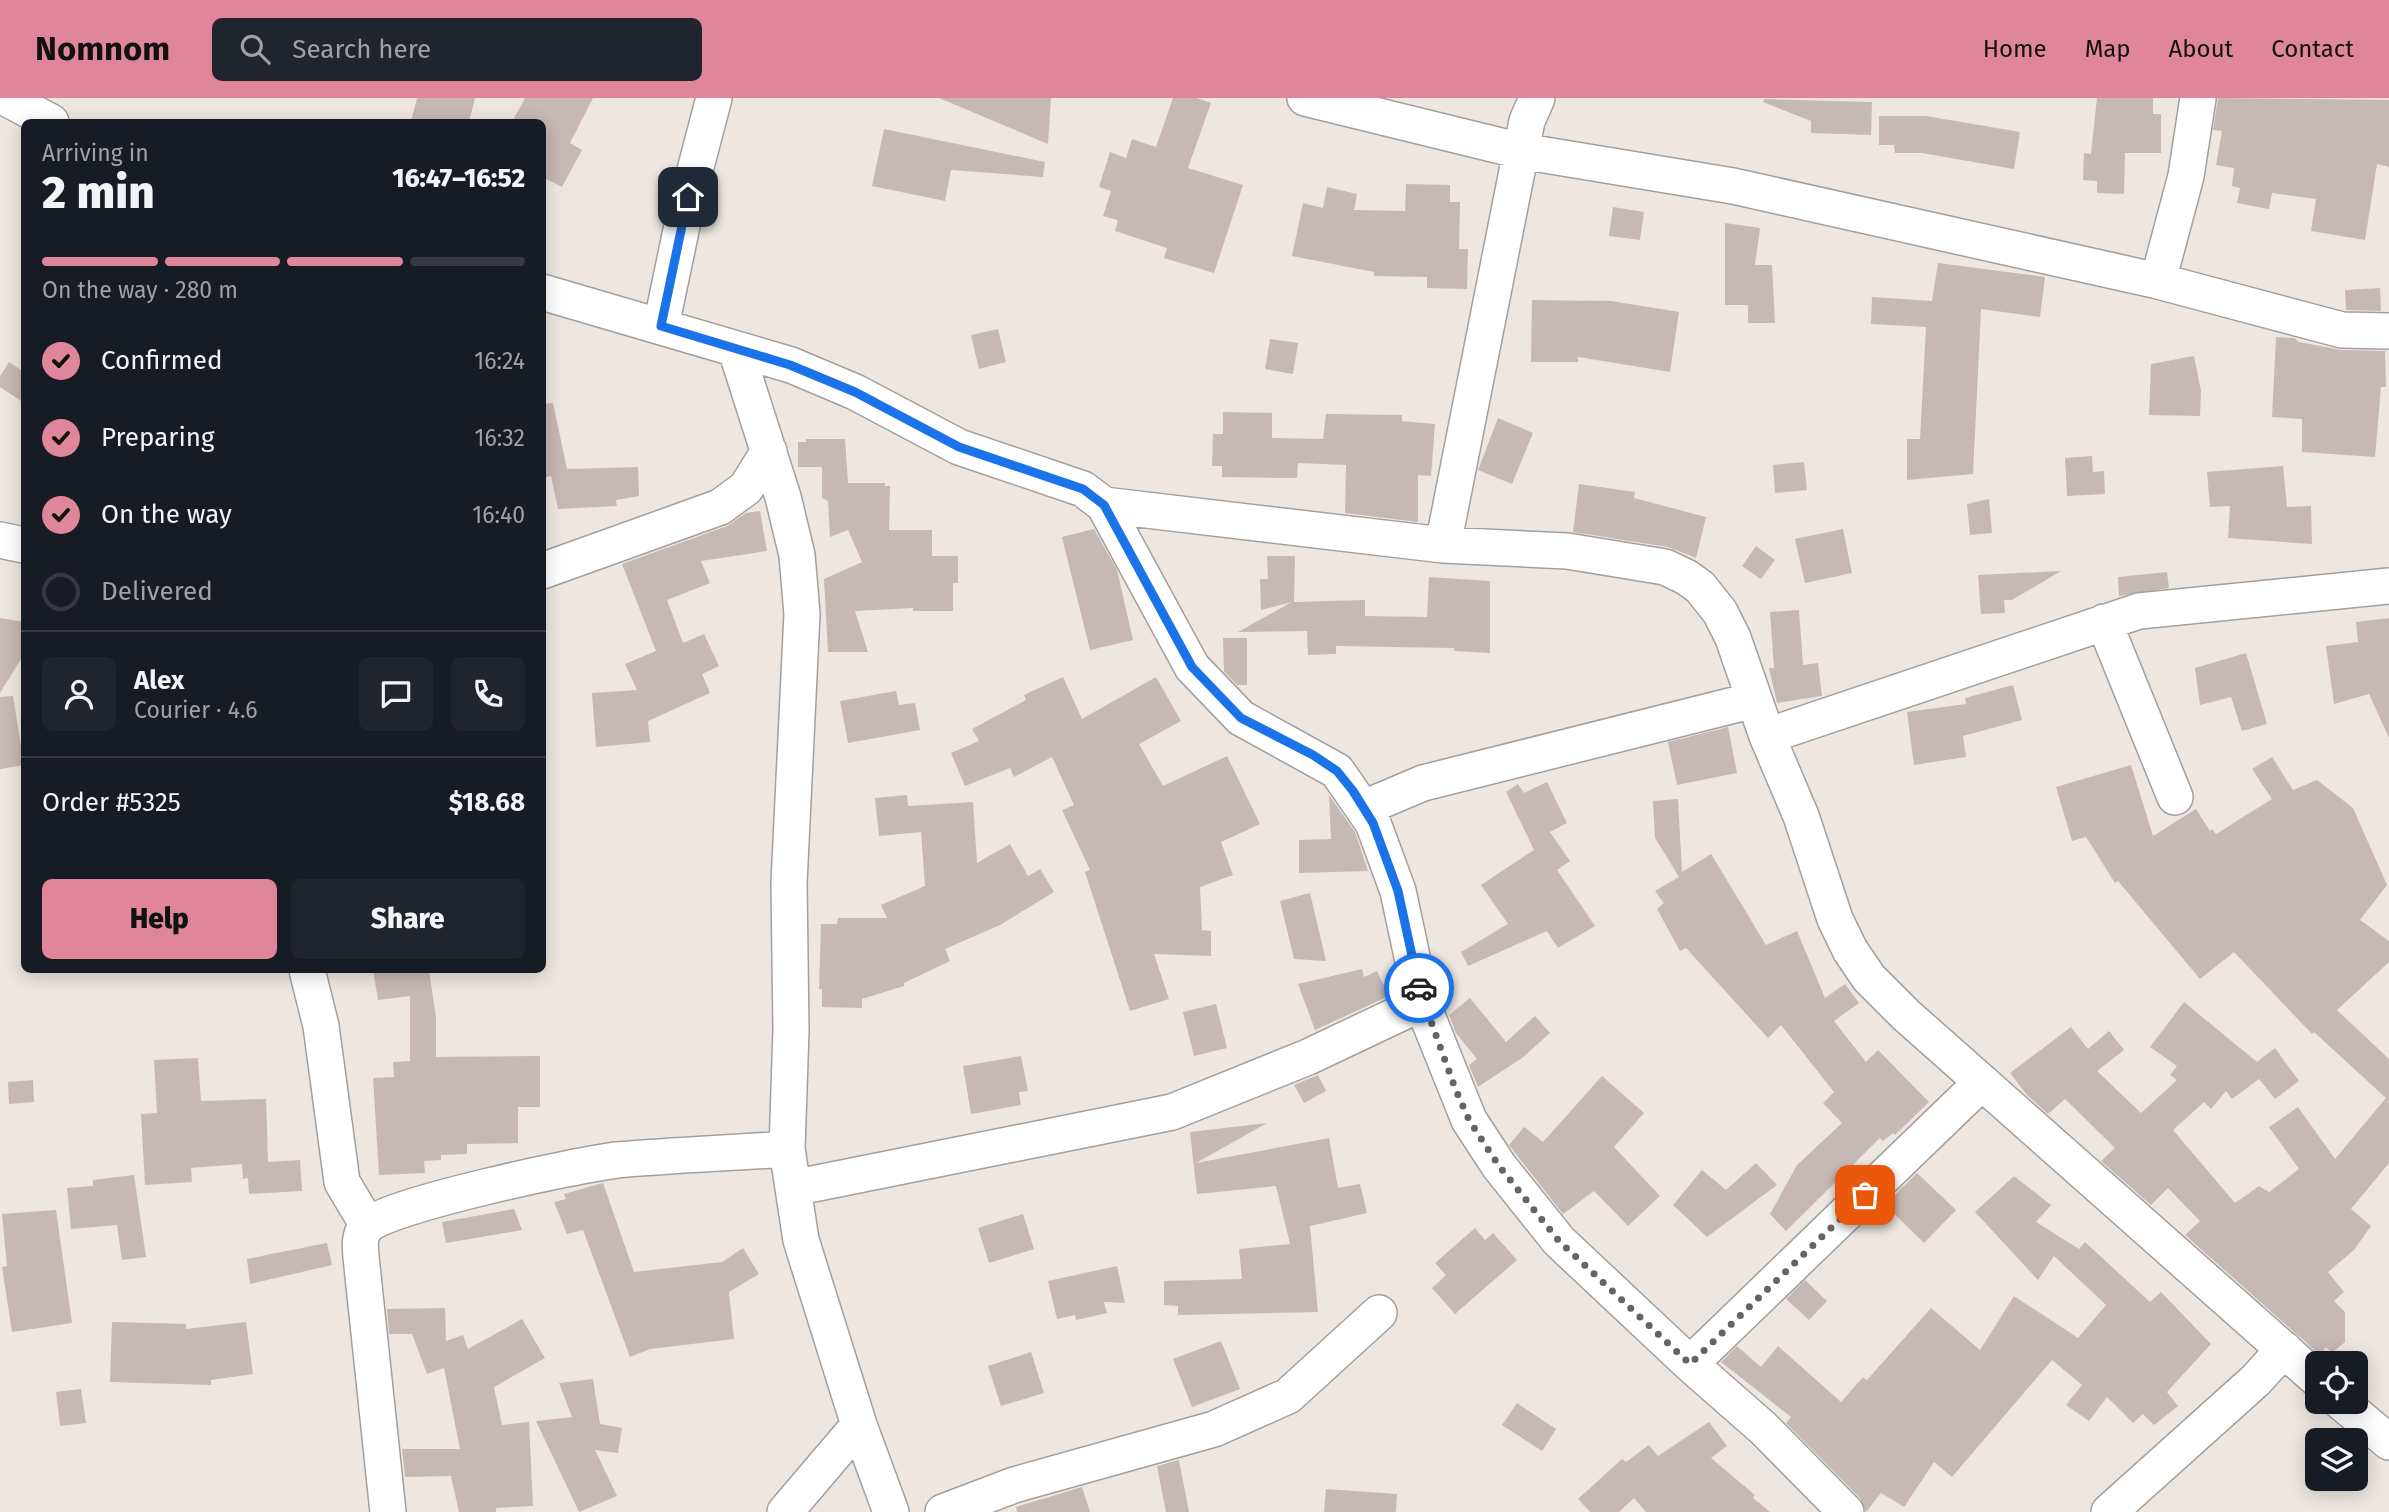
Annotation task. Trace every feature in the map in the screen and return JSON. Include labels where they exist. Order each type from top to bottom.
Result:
[{"type":"street","points":[[6,98],[45,119]]},
{"type":"street","points":[[661,326],[688,197],[714,98]]},
{"type":"street","points":[[1305,98],[1521,151],[1733,186],[2158,281],[2342,330],[2389,331]]},
{"type":"street","points":[[1443,545],[1527,121],[1537,98]]},
{"type":"street","points":[[2158,281],[2186,176],[2198,98]]},
{"type":"street","points":[[546,293],[790,365],[855,392],[959,447],[1083,489],[1104,505],[1192,667],[1241,718],[1337,771],[1373,823],[1398,891],[1422,1003],[1469,1120],[1499,1166],[1559,1241],[1690,1364],[1763,1428],[1846,1512]]},
{"type":"street","points":[[736,350],[769,452],[797,555],[802,614],[789,883],[790,1030],[787,1149],[801,1240],[859,1425],[891,1512]]},
{"type":"street","points":[[546,570],[720,507],[746,488],[769,452]]},
{"type":"street","points":[[1104,505],[1443,545],[1594,555],[1665,567],[1700,587],[1720,612],[1733,638],[1766,736],[1801,816],[1835,919],[1850,950],[1869,978],[1906,1015],[2305,1368]]},
{"type":"street","points":[[0,540],[21,544]]},
{"type":"street","points":[[1766,736],[2139,611],[2389,586]]},
{"type":"street","points":[[2104,622],[2175,797]]},
{"type":"street","points":[[1364,808],[1423,783],[1754,700]]},
{"type":"street","points":[[308,973],[321,1026],[342,1182],[367,1224]]},
{"type":"street","points":[[793,1188],[1172,1112],[1308,1057],[1422,1003]]},
{"type":"street","points":[[1690,1364],[1982,1082]]},
{"type":"street","points":[[388,1512],[361,1257],[360,1239],[367,1224],[384,1215],[445,1198],[614,1160],[787,1149]]},
{"type":"street","points":[[943,1512],[1014,1485],[1213,1429],[1288,1396],[1379,1313]]},
{"type":"street","points":[[2109,1512],[2219,1415],[2284,1349]]},
{"type":"street","points":[[2356,1414],[2389,1442]]},
{"type":"street","points":[[785,1512],[859,1425]]},
{"type":"building","points":[[417,98],[475,98],[470,119],[412,119]]},
{"type":"building","points":[[525,98],[593,98],[570,143],[582,150],[562,187],[546,179],[546,119],[514,119]]},
{"type":"building","points":[[939,98],[1051,98],[1048,144]]},
{"type":"building","points":[[1173,98],[1197,98],[1211,103],[1188,168],[1243,185],[1214,273],[1164,258],[1167,248],[1115,231],[1118,220],[1103,216],[1111,191],[1099,187],[1110,152],[1126,158],[1132,139],[1156,147]]},
{"type":"building","points":[[2097,98],[2153,98],[2153,114],[2161,114],[2161,153],[2125,153],[2124,194],[2097,193],[2097,181],[2083,180],[2084,153],[2091,154]]},
{"type":"building","points":[[2218,98],[2389,100],[2389,167],[2377,164],[2365,240],[2311,231],[2316,199],[2272,193],[2269,209],[2237,203],[2240,188],[2232,186],[2234,168],[2216,165],[2222,131],[2213,130]]},
{"type":"building","points":[[1764,99],[1872,102],[1871,135],[1811,133],[1811,121],[1763,102]]},
{"type":"building","points":[[1879,116],[1926,116],[2020,132],[2014,169],[1922,153],[1895,153],[1894,145],[1879,145]]},
{"type":"building","points":[[884,129],[1045,162],[1043,177],[951,170],[945,201],[872,186]]},
{"type":"building","points":[[1406,184],[1450,185],[1450,202],[1460,202],[1459,249],[1468,249],[1467,289],[1427,288],[1427,277],[1374,276],[1374,272],[1292,256],[1303,203],[1323,208],[1327,187],[1357,194],[1354,210],[1405,211]]},
{"type":"building","points":[[1613,207],[1644,212],[1640,240],[1609,236]]},
{"type":"building","points":[[1725,223],[1760,228],[1755,265],[1772,265],[1775,323],[1748,323],[1748,305],[1725,305]]},
{"type":"building","points":[[1938,263],[2045,277],[2040,317],[1981,309],[1973,474],[1907,480],[1907,439],[1920,439],[1926,327],[1871,324],[1872,297],[1932,301]]},
{"type":"building","points":[[2380,288],[2381,311],[2346,310],[2345,290]]},
{"type":"building","points":[[1532,300],[1611,301],[1679,312],[1670,372],[1578,357],[1578,362],[1531,362]]},
{"type":"building","points":[[998,329],[1006,362],[979,369],[971,335]]},
{"type":"building","points":[[2276,337],[2294,338],[2299,342],[2341,350],[2385,351],[2386,387],[2381,387],[2375,457],[2302,452],[2302,419],[2272,417]]},
{"type":"building","points":[[1270,339],[1298,343],[1293,374],[1265,369]]},
{"type":"building","points":[[2194,356],[2201,391],[2200,416],[2149,415],[2151,364]]},
{"type":"building","points":[[9,362],[21,370],[21,401],[0,387],[0,376]]},
{"type":"building","points":[[553,403],[567,469],[638,467],[639,496],[616,500],[617,506],[558,509],[551,476],[546,477],[546,404]]},
{"type":"building","points":[[1223,412],[1272,413],[1272,438],[1323,439],[1326,414],[1402,415],[1402,421],[1435,424],[1431,476],[1418,475],[1418,522],[1345,513],[1346,465],[1298,463],[1297,478],[1222,477],[1222,466],[1212,466],[1213,434],[1223,434]]},
{"type":"building","points":[[1498,418],[1533,433],[1512,484],[1478,470]]},
{"type":"building","points":[[806,439],[845,439],[848,483],[885,483],[885,486],[890,486],[889,530],[932,530],[932,556],[958,556],[958,583],[953,583],[953,611],[913,611],[913,608],[855,611],[868,652],[828,652],[824,579],[862,562],[848,530],[830,537],[828,501],[822,498],[822,467],[798,467],[798,442],[806,442]]},
{"type":"building","points":[[2092,456],[2093,472],[2104,471],[2105,494],[2067,496],[2065,458]]},
{"type":"building","points":[[1804,462],[1807,490],[1775,493],[1773,465]]},
{"type":"building","points":[[2283,466],[2287,507],[2311,506],[2312,544],[2228,538],[2230,506],[2210,507],[2207,472]]},
{"type":"building","points":[[1579,484],[1635,492],[1634,498],[1706,517],[1696,558],[1668,547],[1573,532]]},
{"type":"building","points":[[1989,499],[1992,533],[1970,535],[1967,504]]},
{"type":"building","points":[[760,511],[767,551],[701,561],[710,583],[667,600],[683,643],[704,634],[719,666],[702,674],[710,693],[648,721],[650,742],[596,747],[592,693],[637,690],[625,664],[656,651],[622,564],[727,526],[746,513]]},
{"type":"building","points":[[1094,529],[1117,570],[1133,640],[1090,650],[1062,537]]},
{"type":"building","points":[[1843,529],[1852,573],[1805,583],[1795,539]]},
{"type":"building","points":[[1756,546],[1775,560],[1761,579],[1742,566]]},
{"type":"building","points":[[1267,556],[1295,556],[1294,602],[1365,600],[1365,616],[1427,617],[1429,577],[1490,581],[1490,653],[1454,651],[1454,648],[1336,646],[1336,654],[1308,655],[1307,631],[1238,632],[1292,602],[1261,610],[1260,579],[1268,579]]},
{"type":"building","points":[[2061,571],[2012,600],[2004,600],[2005,613],[1981,614],[1978,575]]},
{"type":"building","points":[[2167,572],[2169,588],[2119,596],[2118,577]]},
{"type":"building","points":[[1799,610],[1803,665],[1818,663],[1822,696],[1777,703],[1769,668],[1774,668],[1770,612]]},
{"type":"building","points":[[0,618],[21,622],[21,659],[0,693]]},
{"type":"building","points":[[2389,618],[2389,738],[2369,694],[2334,704],[2326,646],[2358,642],[2356,622]]},
{"type":"building","points":[[1223,638],[1247,638],[1247,685],[1237,685],[1224,671]]},
{"type":"building","points":[[2246,653],[2267,724],[2242,731],[2231,697],[2200,705],[2195,668]]},
{"type":"building","points":[[1063,677],[1082,719],[1156,677],[1181,721],[1139,744],[1163,786],[1227,756],[1260,824],[1221,842],[1233,875],[1200,887],[1202,930],[1211,931],[1211,956],[1154,954],[1169,999],[1130,1011],[1085,872],[1090,870],[1062,810],[1074,805],[1052,757],[1014,777],[1010,768],[965,786],[951,753],[979,741],[972,729],[1026,700],[1024,695]]},
{"type":"building","points":[[2013,685],[2022,720],[1963,736],[1966,757],[1914,765],[1907,712],[1966,704],[1965,698]]},
{"type":"building","points":[[896,691],[899,705],[915,703],[920,730],[848,743],[840,701]]},
{"type":"building","points":[[13,696],[21,746],[21,766],[0,769],[0,697]]},
{"type":"building","points":[[1728,727],[1737,773],[1677,785],[1668,742]]},
{"type":"building","points":[[2272,757],[2293,790],[2317,780],[2353,808],[2387,885],[2360,920],[2389,941],[2389,962],[2337,1010],[2389,1059],[2389,1163],[2351,1209],[2371,1226],[2354,1250],[2328,1272],[2344,1292],[2334,1301],[2345,1312],[2345,1342],[2334,1351],[2326,1347],[2323,1351],[2316,1351],[2185,1235],[2200,1221],[2168,1188],[2151,1205],[2101,1161],[2115,1148],[2065,1099],[2048,1114],[2027,1095],[2010,1073],[2071,1027],[2088,1049],[2109,1031],[2124,1050],[2097,1071],[2141,1113],[2177,1080],[2170,1075],[2177,1066],[2150,1047],[2184,1002],[2257,1062],[2275,1048],[2299,1081],[2275,1099],[2259,1079],[2232,1099],[2226,1091],[2211,1109],[2204,1102],[2173,1130],[2235,1203],[2259,1186],[2269,1192],[2299,1169],[2269,1127],[2298,1107],[2335,1159],[2386,1098],[2314,1032],[2312,1034],[2234,952],[2200,979],[2118,881],[2115,883],[2086,837],[2072,841],[2056,787],[2131,765],[2153,836],[2196,809],[2210,831],[2212,829],[2216,834],[2272,799],[2252,769]]},
{"type":"building","points":[[1547,782],[1567,823],[1550,832],[1570,861],[1557,870],[1595,926],[1558,948],[1547,931],[1468,966],[1461,952],[1508,924],[1481,885],[1534,850],[1506,792],[1518,784],[1524,793]]},
{"type":"building","points":[[907,795],[908,806],[973,802],[977,863],[1010,844],[1028,876],[1040,869],[1054,892],[1000,925],[945,949],[950,961],[904,983],[904,986],[862,999],[862,1008],[822,1007],[822,989],[819,989],[821,924],[837,924],[838,918],[887,918],[881,905],[925,886],[921,832],[879,836],[875,798]]},
{"type":"building","points":[[1329,795],[1355,832],[1368,871],[1299,873],[1299,840],[1331,839]]},
{"type":"building","points":[[1678,799],[1682,872],[1711,854],[1766,945],[1797,931],[1825,998],[1845,984],[1859,1003],[1834,1021],[1866,1062],[1878,1050],[1929,1102],[1895,1135],[1893,1133],[1883,1141],[1880,1138],[1786,1231],[1770,1214],[1797,1165],[1842,1123],[1823,1103],[1834,1092],[1781,1025],[1768,1038],[1686,948],[1680,951],[1657,909],[1664,903],[1655,891],[1679,877],[1655,838],[1653,801]]},
{"type":"building","points":[[1310,893],[1326,961],[1294,959],[1280,901]]},
{"type":"building","points":[[1362,969],[1364,977],[1377,971],[1389,996],[1315,1030],[1298,984]]},
{"type":"building","points":[[374,973],[429,973],[436,1017],[436,1057],[540,1056],[540,1107],[518,1107],[518,1143],[467,1144],[467,1154],[441,1155],[441,1160],[424,1161],[425,1173],[379,1175],[373,1078],[394,1077],[393,1062],[410,1061],[410,996],[378,1000]]},
{"type":"building","points":[[1470,998],[1506,1042],[1535,1016],[1550,1033],[1522,1058],[1478,1087],[1469,1065],[1477,1059],[1456,1033],[1449,1015]]},
{"type":"building","points":[[1216,1004],[1227,1048],[1194,1056],[1183,1012]]},
{"type":"building","points":[[1021,1056],[1028,1091],[1019,1092],[1021,1105],[971,1114],[963,1066]]},
{"type":"building","points":[[198,1058],[201,1101],[266,1099],[268,1162],[300,1160],[302,1191],[249,1194],[248,1178],[243,1179],[242,1164],[191,1168],[192,1182],[145,1185],[141,1114],[157,1113],[154,1060]]},
{"type":"building","points":[[1318,1075],[1326,1091],[1304,1103],[1294,1085]]},
{"type":"building","points":[[1602,1076],[1644,1113],[1614,1147],[1660,1196],[1628,1226],[1594,1191],[1563,1214],[1509,1145],[1524,1127],[1543,1142]]},
{"type":"building","points":[[33,1080],[34,1102],[9,1104],[8,1082]]},
{"type":"building","points":[[1267,1123],[1196,1163],[1329,1138],[1338,1188],[1360,1184],[1367,1213],[1310,1226],[1318,1312],[1178,1315],[1178,1306],[1164,1305],[1164,1281],[1242,1279],[1239,1249],[1290,1244],[1276,1186],[1197,1194],[1190,1132]]},
{"type":"building","points":[[1756,1163],[1777,1185],[1707,1237],[1673,1205],[1702,1170],[1726,1190]]},
{"type":"building","points":[[1917,1173],[1956,1210],[1924,1243],[1885,1205]]},
{"type":"building","points":[[134,1175],[146,1257],[122,1260],[117,1225],[71,1229],[67,1188],[93,1186],[93,1180]]},
{"type":"building","points":[[2014,1176],[2051,1205],[2036,1222],[2079,1249],[2085,1242],[2150,1302],[2161,1292],[2211,1344],[2167,1392],[2178,1406],[2154,1425],[2143,1414],[2133,1423],[2107,1397],[2089,1421],[2066,1405],[2082,1385],[2052,1360],[1952,1477],[1934,1462],[1904,1507],[1881,1493],[1866,1512],[1860,1498],[1786,1423],[1791,1417],[1721,1362],[1737,1346],[1761,1367],[1778,1346],[1841,1402],[1863,1377],[1867,1380],[1931,1308],[1980,1350],[2014,1296],[2078,1338],[2106,1305],[2054,1256],[2038,1280],[1975,1212]]},
{"type":"building","points":[[603,1183],[634,1272],[722,1262],[743,1248],[759,1274],[729,1292],[734,1339],[650,1349],[630,1357],[583,1230],[567,1234],[554,1202],[566,1199],[564,1194]]},
{"type":"building","points":[[514,1209],[522,1230],[446,1243],[442,1222]]},
{"type":"building","points":[[56,1210],[72,1323],[12,1332],[2,1267],[7,1266],[2,1214]]},
{"type":"building","points":[[1023,1214],[1034,1249],[989,1263],[978,1228]]},
{"type":"building","points":[[1475,1228],[1485,1240],[1493,1233],[1517,1260],[1455,1314],[1432,1288],[1446,1275],[1435,1263]]},
{"type":"building","points":[[327,1243],[332,1265],[250,1284],[247,1259]]},
{"type":"building","points":[[1117,1266],[1125,1303],[1104,1302],[1107,1313],[1076,1320],[1075,1315],[1057,1319],[1048,1281]]},
{"type":"building","points":[[1805,1280],[1827,1301],[1809,1320],[1786,1299]]},
{"type":"building","points":[[445,1308],[446,1341],[463,1335],[468,1349],[522,1319],[545,1358],[494,1387],[502,1425],[529,1422],[533,1506],[496,1508],[496,1512],[459,1512],[451,1476],[405,1477],[402,1449],[460,1449],[444,1368],[427,1374],[412,1334],[389,1334],[387,1309]]},
{"type":"building","points":[[112,1322],[186,1324],[186,1329],[246,1322],[253,1374],[211,1380],[211,1385],[110,1382]]},
{"type":"building","points":[[1221,1341],[1240,1389],[1192,1407],[1173,1359]]},
{"type":"building","points":[[1031,1352],[1044,1393],[1001,1406],[988,1366]]},
{"type":"building","points":[[593,1379],[600,1424],[622,1428],[618,1453],[595,1450],[617,1496],[579,1512],[536,1421],[572,1417],[559,1383]]},
{"type":"building","points":[[81,1389],[86,1423],[60,1426],[56,1392]]},
{"type":"building","points":[[1517,1403],[1556,1429],[1542,1451],[1502,1425]]},
{"type":"building","points":[[1709,1422],[1727,1446],[1711,1458],[1755,1495],[1753,1498],[1770,1512],[1646,1512],[1634,1498],[1619,1512],[1590,1512],[1578,1499],[1622,1459],[1626,1462],[1649,1445],[1658,1456]]},
{"type":"building","points":[[1179,1460],[1189,1512],[1166,1512],[1157,1466]]},
{"type":"building","points":[[1082,1487],[1090,1512],[1017,1512],[1016,1507]]},
{"type":"building","points":[[1326,1489],[1397,1494],[1396,1512],[1324,1512]]},
{"type":"way so far","points":[[1419,988],[1422,1003],[1469,1120],[1499,1166],[1559,1241],[1690,1364],[1865,1195]]},
{"type":"route","points":[[688,197],[661,326],[790,365],[855,392],[959,447],[1083,489],[1104,505],[1192,667],[1212,690],[1241,718],[1313,755],[1337,771],[1353,791],[1373,823],[1398,891],[1419,988]]}]
